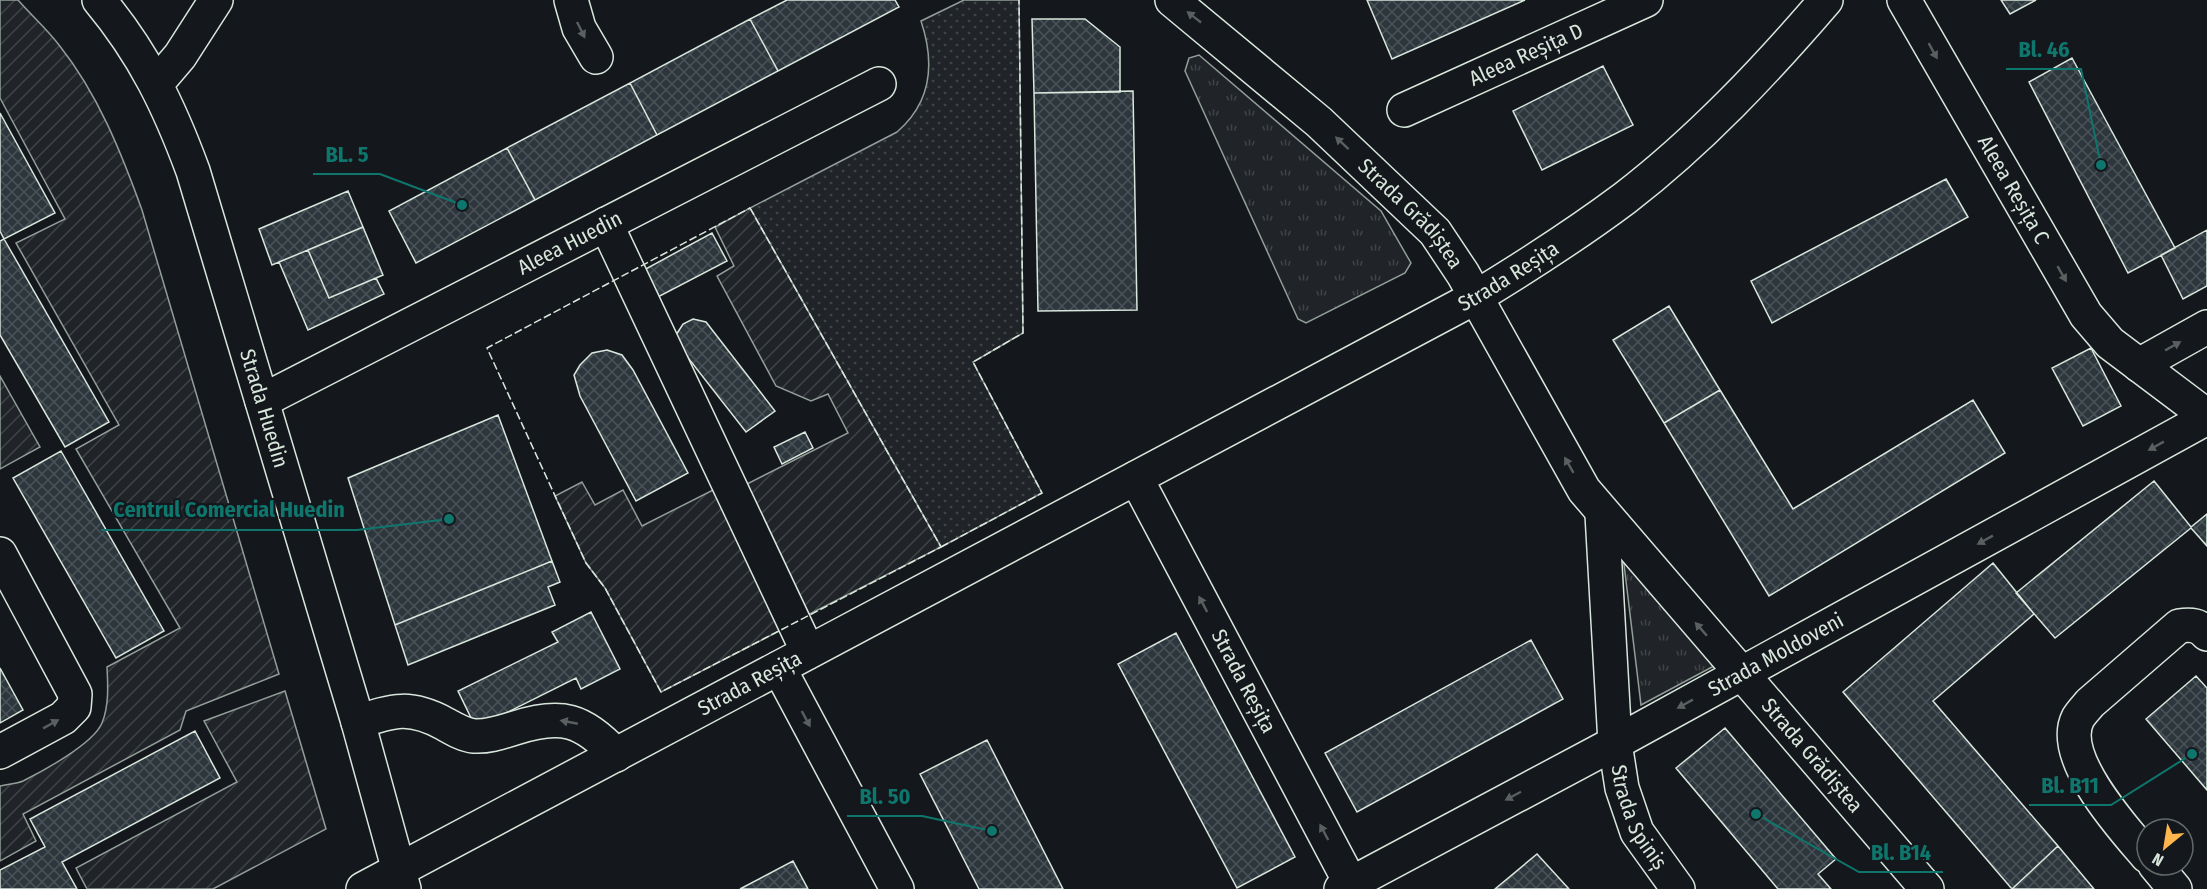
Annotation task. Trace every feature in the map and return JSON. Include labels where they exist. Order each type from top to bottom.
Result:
[{"type":"street","name":"Strada Huedin","points":[[99,0],[120,25],[157,83],[193,171],[358,722],[401,880]]},
{"type":"street","points":[[157,83],[180,56],[216,0]]},
{"type":"street","points":[[571,0],[579,28],[596,57]]},
{"type":"street","name":"Strada Grădiștea","points":[[1172,0],[1274,82],[1404,200],[1445,244],[1574,474],[1602,514],[1927,889]]},
{"type":"street","name":"Aleea Reșița D","points":[[1404,110],[1646,0]]},
{"type":"street","name":"Strada Reșița","points":[[363,889],[401,880],[616,754],[1476,297],[1581,230],[1666,164],[1743,91],[1826,0]]},
{"type":"street","name":"Aleea Reșița C","points":[[1904,0],[2086,315],[2110,343],[2207,417]]},
{"type":"street","name":"Aleea Huedin","points":[[262,401],[879,84]]},
{"type":"street","points":[[606,224],[808,652]]},
{"type":"street","points":[[2139,365],[2207,327]]},
{"type":"street","name":"Strada Moldoveni","points":[[1346,886],[1615,743],[2207,417]]},
{"type":"street","name":"Strada Reșița","points":[[1136,478],[1346,886]]},
{"type":"street","points":[[1602,514],[1615,743]]},
{"type":"street","points":[[0,554],[75,694],[74,707],[63,718],[0,752]]},
{"type":"street","points":[[2135,842],[2119,823],[2087,776],[2074,736],[2078,718],[2090,703],[2179,626],[2191,624],[2202,628],[2207,634]]},
{"type":"street","points":[[779,668],[897,889]]},
{"type":"street","points":[[358,722],[391,711],[408,710],[426,714],[473,736],[501,733],[535,722],[569,721],[591,730],[616,754]]},
{"type":"street","name":"Strada Spiniș","points":[[1615,743],[1622,788],[1633,823],[1646,848],[1674,888]]},
{"type":"street","points":[[2165,877],[2175,889]]},
{"type":"green space","points":[[0,0],[18,0],[54,39],[73,64],[97,103],[117,145],[142,210],[279,674],[186,711],[180,730],[23,814],[36,841],[0,861],[0,786],[20,782],[32,776],[89,740],[102,723],[106,710],[107,667],[180,628],[76,449],[119,425],[16,243],[65,219],[0,98]]},
{"type":"green space","points":[[964,0],[1019,0],[1023,333],[973,362],[1042,493],[941,547],[750,208],[897,132],[909,120],[924,95],[929,67],[921,21]]},
{"type":"green space","points":[[1199,55],[1381,211],[1411,263],[1405,273],[1306,323],[1298,319],[1185,71],[1189,58]]},
{"type":"green space","points":[[750,208],[941,547],[802,618],[741,487],[848,433],[828,394],[811,401],[776,386],[717,276],[734,266],[715,227]]},
{"type":"green space","points":[[0,376],[40,447],[0,469]]},
{"type":"green space","points":[[582,482],[595,505],[623,490],[642,526],[715,489],[783,629],[661,692],[605,588],[586,563],[555,496]]},
{"type":"green space","points":[[1623,556],[1714,666],[1641,705]]},
{"type":"green space","points":[[285,691],[326,829],[213,889],[87,889],[76,868],[237,782],[204,721]]},
{"type":"building","points":[[787,0],[895,0],[899,7],[778,71],[750,19]]},
{"type":"building","points":[[1367,0],[1525,0],[1392,59]]},
{"type":"building","points":[[2001,0],[2036,0],[2010,14]]},
{"type":"building","points":[[750,19],[778,71],[657,135],[630,83]]},
{"type":"building","points":[[1032,19],[1085,19],[1120,47],[1120,92],[1034,93]]},
{"type":"building","points":[[2072,58],[2175,248],[2128,273],[2029,82]]},
{"type":"building","points":[[1603,66],[1633,125],[1542,170],[1513,111]]},
{"type":"building","points":[[630,83],[657,135],[535,200],[507,148]]},
{"type":"building","points":[[1133,91],[1137,310],[1038,311],[1034,93]]},
{"type":"building","points":[[0,113],[55,213],[4,239],[0,231]]},
{"type":"building","points":[[507,148],[535,200],[416,263],[389,211]]},
{"type":"building","points":[[1946,179],[1968,217],[1772,323],[1751,281]]},
{"type":"building","points":[[348,191],[363,227],[272,265],[259,229]]},
{"type":"building","points":[[363,227],[383,275],[329,298],[308,250]]},
{"type":"building","points":[[2207,230],[2207,286],[2183,299],[2161,255]]},
{"type":"building","points":[[712,233],[727,261],[656,298],[642,271]]},
{"type":"building","points":[[4,239],[109,422],[65,447],[0,335],[0,241]]},
{"type":"building","points":[[308,250],[329,298],[376,278],[384,294],[308,330],[279,262]]},
{"type":"building","points":[[1669,306],[1720,390],[1664,423],[1613,340]]},
{"type":"building","points":[[693,319],[706,322],[775,411],[746,432],[678,345],[676,335],[683,324]]},
{"type":"building","points":[[2091,348],[2121,406],[2083,426],[2052,368]]},
{"type":"building","points":[[607,350],[622,355],[633,370],[688,473],[636,501],[580,396],[574,375],[592,353]]},
{"type":"building","points":[[1720,390],[1793,509],[1973,400],[2005,453],[1769,596],[1664,423]]},
{"type":"building","points":[[498,415],[552,561],[395,625],[348,478]]},
{"type":"building","points":[[805,432],[813,448],[782,464],[774,447]]},
{"type":"building","points":[[61,451],[164,631],[116,658],[13,478]]},
{"type":"building","points":[[2154,481],[2191,527],[2207,514],[2207,546],[2191,528],[2055,638],[2016,593]]},
{"type":"building","points":[[552,561],[560,582],[548,587],[555,605],[408,665],[395,625]]},
{"type":"building","points":[[1993,563],[2034,614],[1933,701],[2058,846],[2012,889],[1843,692]]},
{"type":"building","points":[[591,612],[620,669],[581,689],[576,678],[476,728],[458,691],[558,642],[552,632]]},
{"type":"building","points":[[1176,633],[1295,857],[1237,888],[1118,664]]},
{"type":"building","points":[[1531,640],[1563,699],[1357,812],[1325,753]]},
{"type":"building","points":[[0,668],[23,710],[0,723]]},
{"type":"building","points":[[2196,676],[2207,688],[2207,790],[2146,719]]},
{"type":"building","points":[[1725,728],[1836,859],[1818,874],[1831,889],[1778,889],[1676,768]]},
{"type":"building","points":[[195,731],[220,778],[62,862],[77,889],[0,889],[0,870],[45,847],[30,819]]},
{"type":"building","points":[[987,740],[1063,889],[979,889],[920,774]]},
{"type":"building","points":[[2058,846],[2094,889],[2012,889]]},
{"type":"building","points":[[1537,854],[1569,889],[1495,889]]},
{"type":"building","points":[[793,861],[808,889],[740,889]]},
{"type":"fence","points":[[941,547],[1042,493],[973,362],[1023,333],[1019,0]]},
{"type":"fence","points":[[750,208],[941,547],[661,692],[605,588],[586,563],[487,348],[750,208]]},
{"type":"place","name":"Bl. 46","points":[[2101,165]]},
{"type":"place","name":"BL. 5","points":[[462,205]]},
{"type":"place","name":"Centrul Comercial Huedin","points":[[449,519]]},
{"type":"place","name":"Bl. B11","points":[[2192,754]]},
{"type":"place","name":"Bl. B14","points":[[1756,814]]},
{"type":"place","name":"Bl. 50","points":[[992,831]]}]
